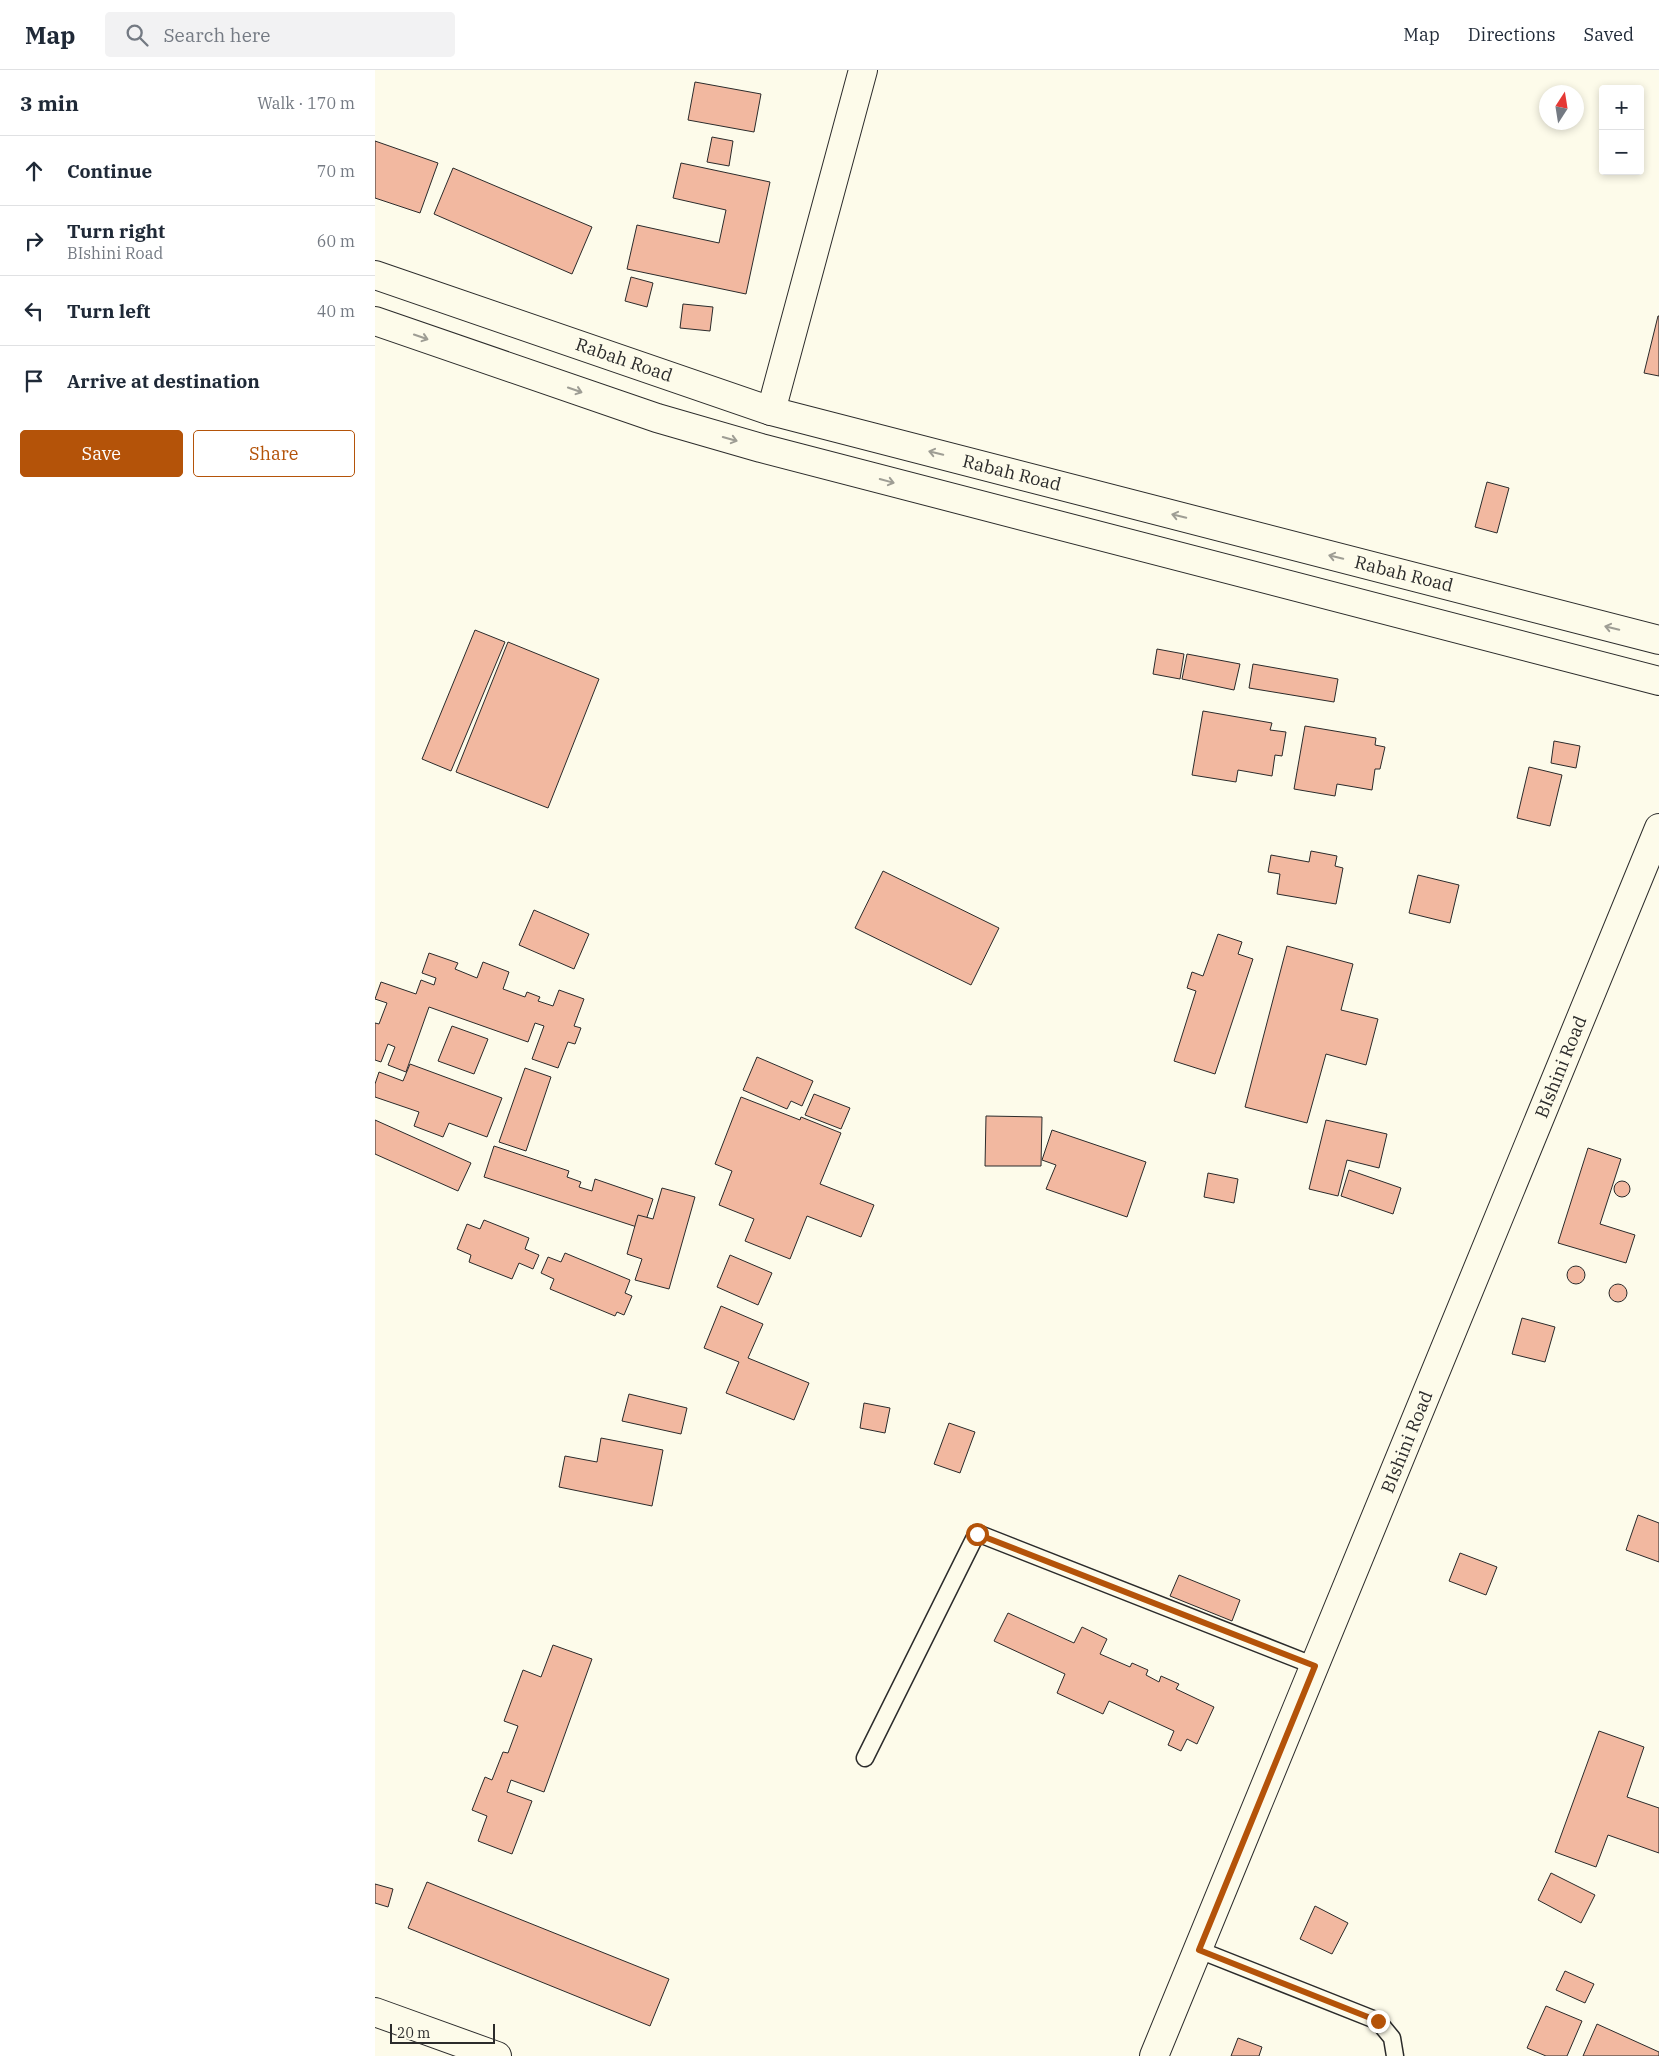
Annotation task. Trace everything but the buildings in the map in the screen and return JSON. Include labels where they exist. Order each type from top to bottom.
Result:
[{"type":"main road","points":[[771,411],[863,70]]},
{"type":"main road","name":"Rabah Road","points":[[375,275],[771,411],[1659,640]]},
{"type":"main road","points":[[375,321],[657,418],[761,448],[1659,681]]},
{"type":"main road","name":"BIshini Road","points":[[1154,2056],[1659,828]]},
{"type":"main road","points":[[375,2012],[497,2056]]},
{"type":"lane","points":[[865,1758],[977,1534],[1315,1666]]},
{"type":"lane","points":[[1199,1950],[1378,2021],[1392,2038],[1395,2056]]},
{"type":"route","points":[[977,1534],[1315,1666],[1199,1950],[1378,2021]]}]
